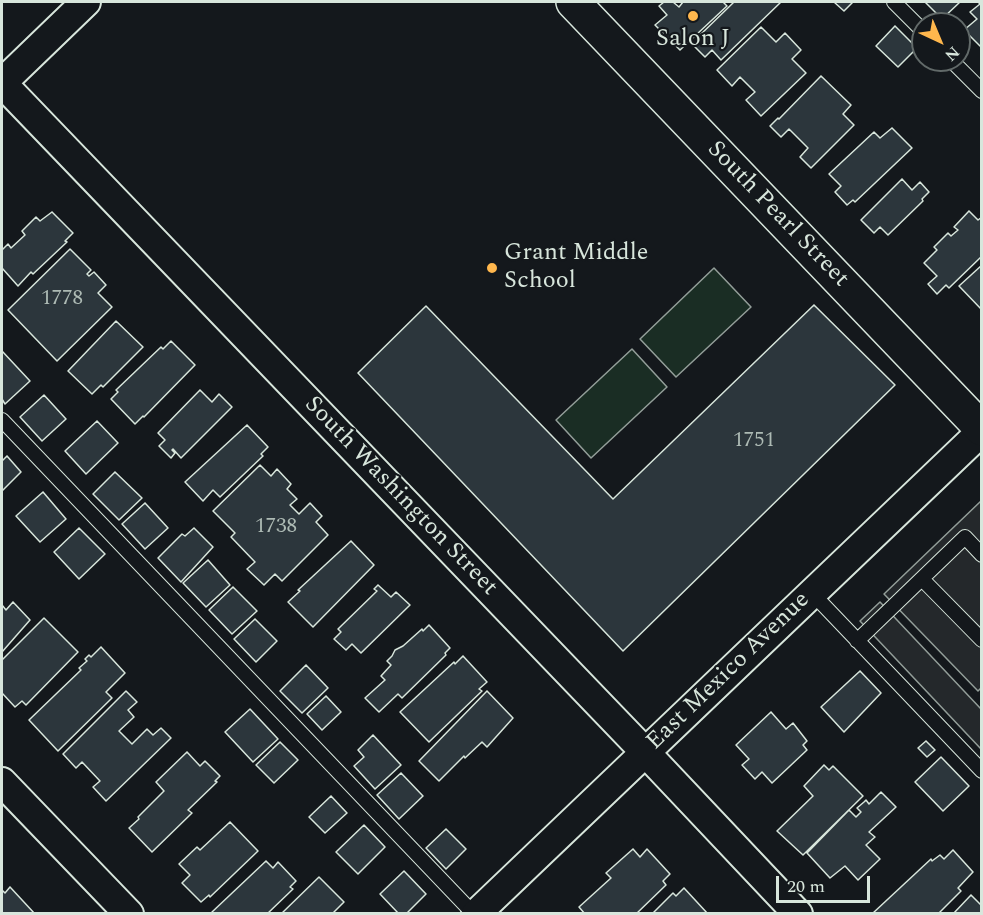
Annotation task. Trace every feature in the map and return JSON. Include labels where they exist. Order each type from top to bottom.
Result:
[{"type":"street","points":[[2,83],[86,2]]},
{"type":"street","name":"South Pearl Street","points":[[573,2],[981,430]]},
{"type":"street","name":"South Washington Street","points":[[2,83],[798,914]]},
{"type":"street","name":"East Mexico Avenue","points":[[475,914],[981,430]]},
{"type":"street","points":[[2,782],[129,914]]},
{"type":"lane","points":[[894,2],[911,19]]},
{"type":"lane","points":[[963,72],[981,91]]},
{"type":"lane","points":[[2,420],[475,914]]},
{"type":"lane","points":[[857,641],[965,537],[981,555]]},
{"type":"lane","points":[[922,579],[981,640]]},
{"type":"lane","points":[[812,593],[981,771]]},
{"type":"green space","points":[[714,268],[751,307],[676,377],[640,339]]},
{"type":"green space","points":[[632,349],[667,387],[591,458],[556,420]]},
{"type":"shaded area","points":[[981,501],[981,688],[978,691],[884,594]]},
{"type":"shaded area","points":[[880,602],[981,709],[981,749],[860,621]]},
{"type":"building","points":[[664,2],[673,2],[679,7],[683,2],[723,2],[727,6],[680,50],[655,25],[667,15],[659,6]]},
{"type":"building","points":[[734,2],[781,2],[721,60],[712,50],[705,57],[693,45],[700,39],[698,37]]},
{"type":"building","points":[[834,2],[853,2],[844,11]]},
{"type":"building","points":[[925,2],[960,2],[949,12],[935,12]]},
{"type":"building","points":[[978,2],[982,2],[982,44],[980,46],[971,37],[971,24],[977,19],[970,12],[980,4]]},
{"type":"building","points":[[895,26],[911,42],[911,54],[898,67],[876,46]]},
{"type":"building","points":[[761,27],[776,42],[785,33],[801,50],[792,59],[806,73],[761,116],[746,100],[755,92],[740,77],[732,86],[717,70]]},
{"type":"building","points":[[821,76],[851,105],[843,114],[854,125],[811,168],[800,157],[808,148],[789,129],[781,137],[770,126]]},
{"type":"building","points":[[892,128],[912,148],[855,202],[853,200],[847,205],[835,192],[841,186],[829,174],[874,132],[880,138]]},
{"type":"building","points":[[902,179],[912,190],[920,182],[929,192],[922,199],[923,201],[888,235],[880,227],[874,233],[861,220]]},
{"type":"building","points":[[969,211],[978,220],[982,217],[982,256],[949,288],[946,285],[937,294],[928,284],[937,276],[924,263],[937,250],[934,247],[948,233],[951,236],[958,230],[954,227]]},
{"type":"building","points":[[52,212],[73,233],[65,241],[67,242],[18,286],[2,268],[2,250],[8,244],[11,248],[25,235],[22,231],[36,217],[40,221]]},
{"type":"building","points":[[70,249],[91,270],[87,274],[89,276],[94,272],[106,285],[98,293],[112,307],[57,361],[8,310]]},
{"type":"building","points":[[982,265],[982,310],[959,286]]},
{"type":"building","name":"Grant Middle School","points":[[814,305],[895,385],[623,651],[358,373],[426,306],[613,499]]},
{"type":"building","points":[[116,321],[143,347],[103,387],[101,385],[92,394],[68,371]]},
{"type":"building","points":[[171,341],[195,365],[135,424],[111,399],[118,392],[116,390],[161,347],[163,349]]},
{"type":"building","points":[[2,351],[30,381],[5,404],[2,399]]},
{"type":"building","points":[[200,390],[212,402],[219,394],[232,407],[181,458],[173,449],[175,453],[171,458],[159,446],[165,440],[158,433]]},
{"type":"building","points":[[44,395],[66,419],[42,441],[20,417]]},
{"type":"building","points":[[97,421],[118,443],[86,474],[65,451]]},
{"type":"building","points":[[247,425],[268,447],[261,454],[263,456],[220,497],[213,490],[203,501],[185,482]]},
{"type":"building","points":[[7,456],[21,472],[2,491],[2,461]]},
{"type":"building","points":[[260,465],[271,476],[277,469],[291,484],[287,489],[297,499],[290,505],[299,514],[310,503],[322,516],[316,522],[328,535],[282,581],[275,574],[264,585],[247,569],[255,562],[231,537],[235,533],[213,511]]},
{"type":"building","points":[[115,472],[142,498],[119,520],[93,494]]},
{"type":"building","points":[[43,492],[66,519],[40,542],[16,516]]},
{"type":"building","points":[[145,503],[168,528],[145,549],[122,524]]},
{"type":"building","points":[[79,528],[105,554],[79,579],[54,552]]},
{"type":"building","points":[[194,528],[213,547],[181,582],[158,558],[182,534],[185,536]]},
{"type":"building","points":[[351,541],[374,565],[313,627],[288,602]]},
{"type":"building","points":[[208,560],[230,585],[206,607],[183,583]]},
{"type":"building","points":[[378,585],[391,597],[396,592],[410,605],[361,653],[352,644],[346,650],[334,639],[341,632],[338,629],[377,591],[374,589]]},
{"type":"building","points":[[233,587],[257,611],[232,634],[209,610]]},
{"type":"building","points":[[13,602],[30,620],[2,652],[2,605],[6,610]]},
{"type":"building","points":[[44,618],[78,652],[26,705],[22,701],[15,707],[2,693],[2,660]]},
{"type":"building","points":[[255,619],[277,641],[256,662],[234,639]]},
{"type":"building","points":[[429,625],[450,648],[445,653],[446,655],[402,698],[398,694],[379,712],[365,698],[385,680],[381,676],[391,665],[387,661],[395,650]]},
{"type":"building","points":[[101,647],[125,673],[106,692],[112,698],[58,751],[29,720],[81,670],[79,668],[87,661],[85,659],[89,655],[91,657]]},
{"type":"building","points":[[463,656],[487,682],[479,689],[482,691],[429,742],[400,712]]},
{"type":"building","points":[[306,665],[328,688],[302,713],[280,691]]},
{"type":"building","points":[[860,671],[881,693],[844,732],[821,707]]},
{"type":"building","points":[[126,691],[137,702],[128,710],[134,717],[119,731],[132,744],[147,729],[153,735],[161,728],[171,738],[106,801],[93,787],[100,781],[82,762],[76,768],[63,754]]},
{"type":"building","points":[[487,691],[513,718],[487,747],[482,742],[439,781],[419,761]]},
{"type":"building","points":[[326,696],[341,712],[322,730],[307,714]]},
{"type":"building","points":[[250,709],[278,739],[253,762],[225,732]]},
{"type":"building","points":[[771,712],[786,729],[793,723],[807,741],[803,745],[807,750],[772,783],[762,772],[755,779],[742,765],[749,759],[736,745]]},
{"type":"building","points":[[373,735],[401,765],[375,789],[354,766],[364,757],[358,750]]},
{"type":"building","points":[[926,741],[935,750],[927,757],[918,748]]},
{"type":"building","points":[[280,742],[298,760],[274,783],[256,765]]},
{"type":"building","points":[[187,752],[200,766],[205,761],[220,776],[215,781],[217,782],[188,810],[192,813],[152,852],[129,828],[164,791],[156,782]]},
{"type":"building","points":[[941,757],[969,786],[943,811],[915,782]]},
{"type":"building","points":[[824,765],[829,770],[833,766],[863,796],[803,855],[777,831],[813,796],[804,786]]},
{"type":"building","points":[[401,773],[423,796],[399,819],[377,795]]},
{"type":"building","points":[[881,792],[896,807],[869,832],[875,837],[866,845],[880,859],[858,880],[845,866],[830,878],[807,853],[849,810],[856,817],[861,812],[857,808],[866,800],[869,804]]},
{"type":"building","points":[[331,796],[347,813],[325,833],[309,817]]},
{"type":"building","points":[[230,822],[258,851],[210,897],[209,895],[201,902],[182,883],[190,875],[179,864],[197,847],[200,850]]},
{"type":"building","points":[[364,825],[385,847],[358,874],[336,852]]},
{"type":"building","points":[[446,829],[466,849],[446,869],[426,848]]},
{"type":"building","points":[[633,849],[640,857],[647,849],[670,874],[663,881],[666,885],[636,914],[585,914],[579,907],[611,878],[606,873]]},
{"type":"building","points":[[953,850],[973,872],[958,888],[961,891],[938,914],[873,913],[931,859],[932,861],[940,855],[944,859]]},
{"type":"building","points":[[266,861],[273,868],[278,862],[296,881],[290,887],[293,889],[267,914],[214,914],[212,912]]},
{"type":"building","points":[[404,871],[426,894],[406,914],[399,914],[380,894]]},
{"type":"building","points":[[319,877],[344,902],[332,914],[281,914]]},
{"type":"building","points":[[10,887],[35,914],[2,914],[2,893]]},
{"type":"building","points":[[684,888],[708,914],[652,914],[673,893],[676,896]]},
{"type":"building","points":[[971,895],[982,906],[982,914],[953,914]]},
{"type":"place","name":"Salon J","points":[[693,16]]},
{"type":"place","name":"Grant Middle School","points":[[492,268]]}]
